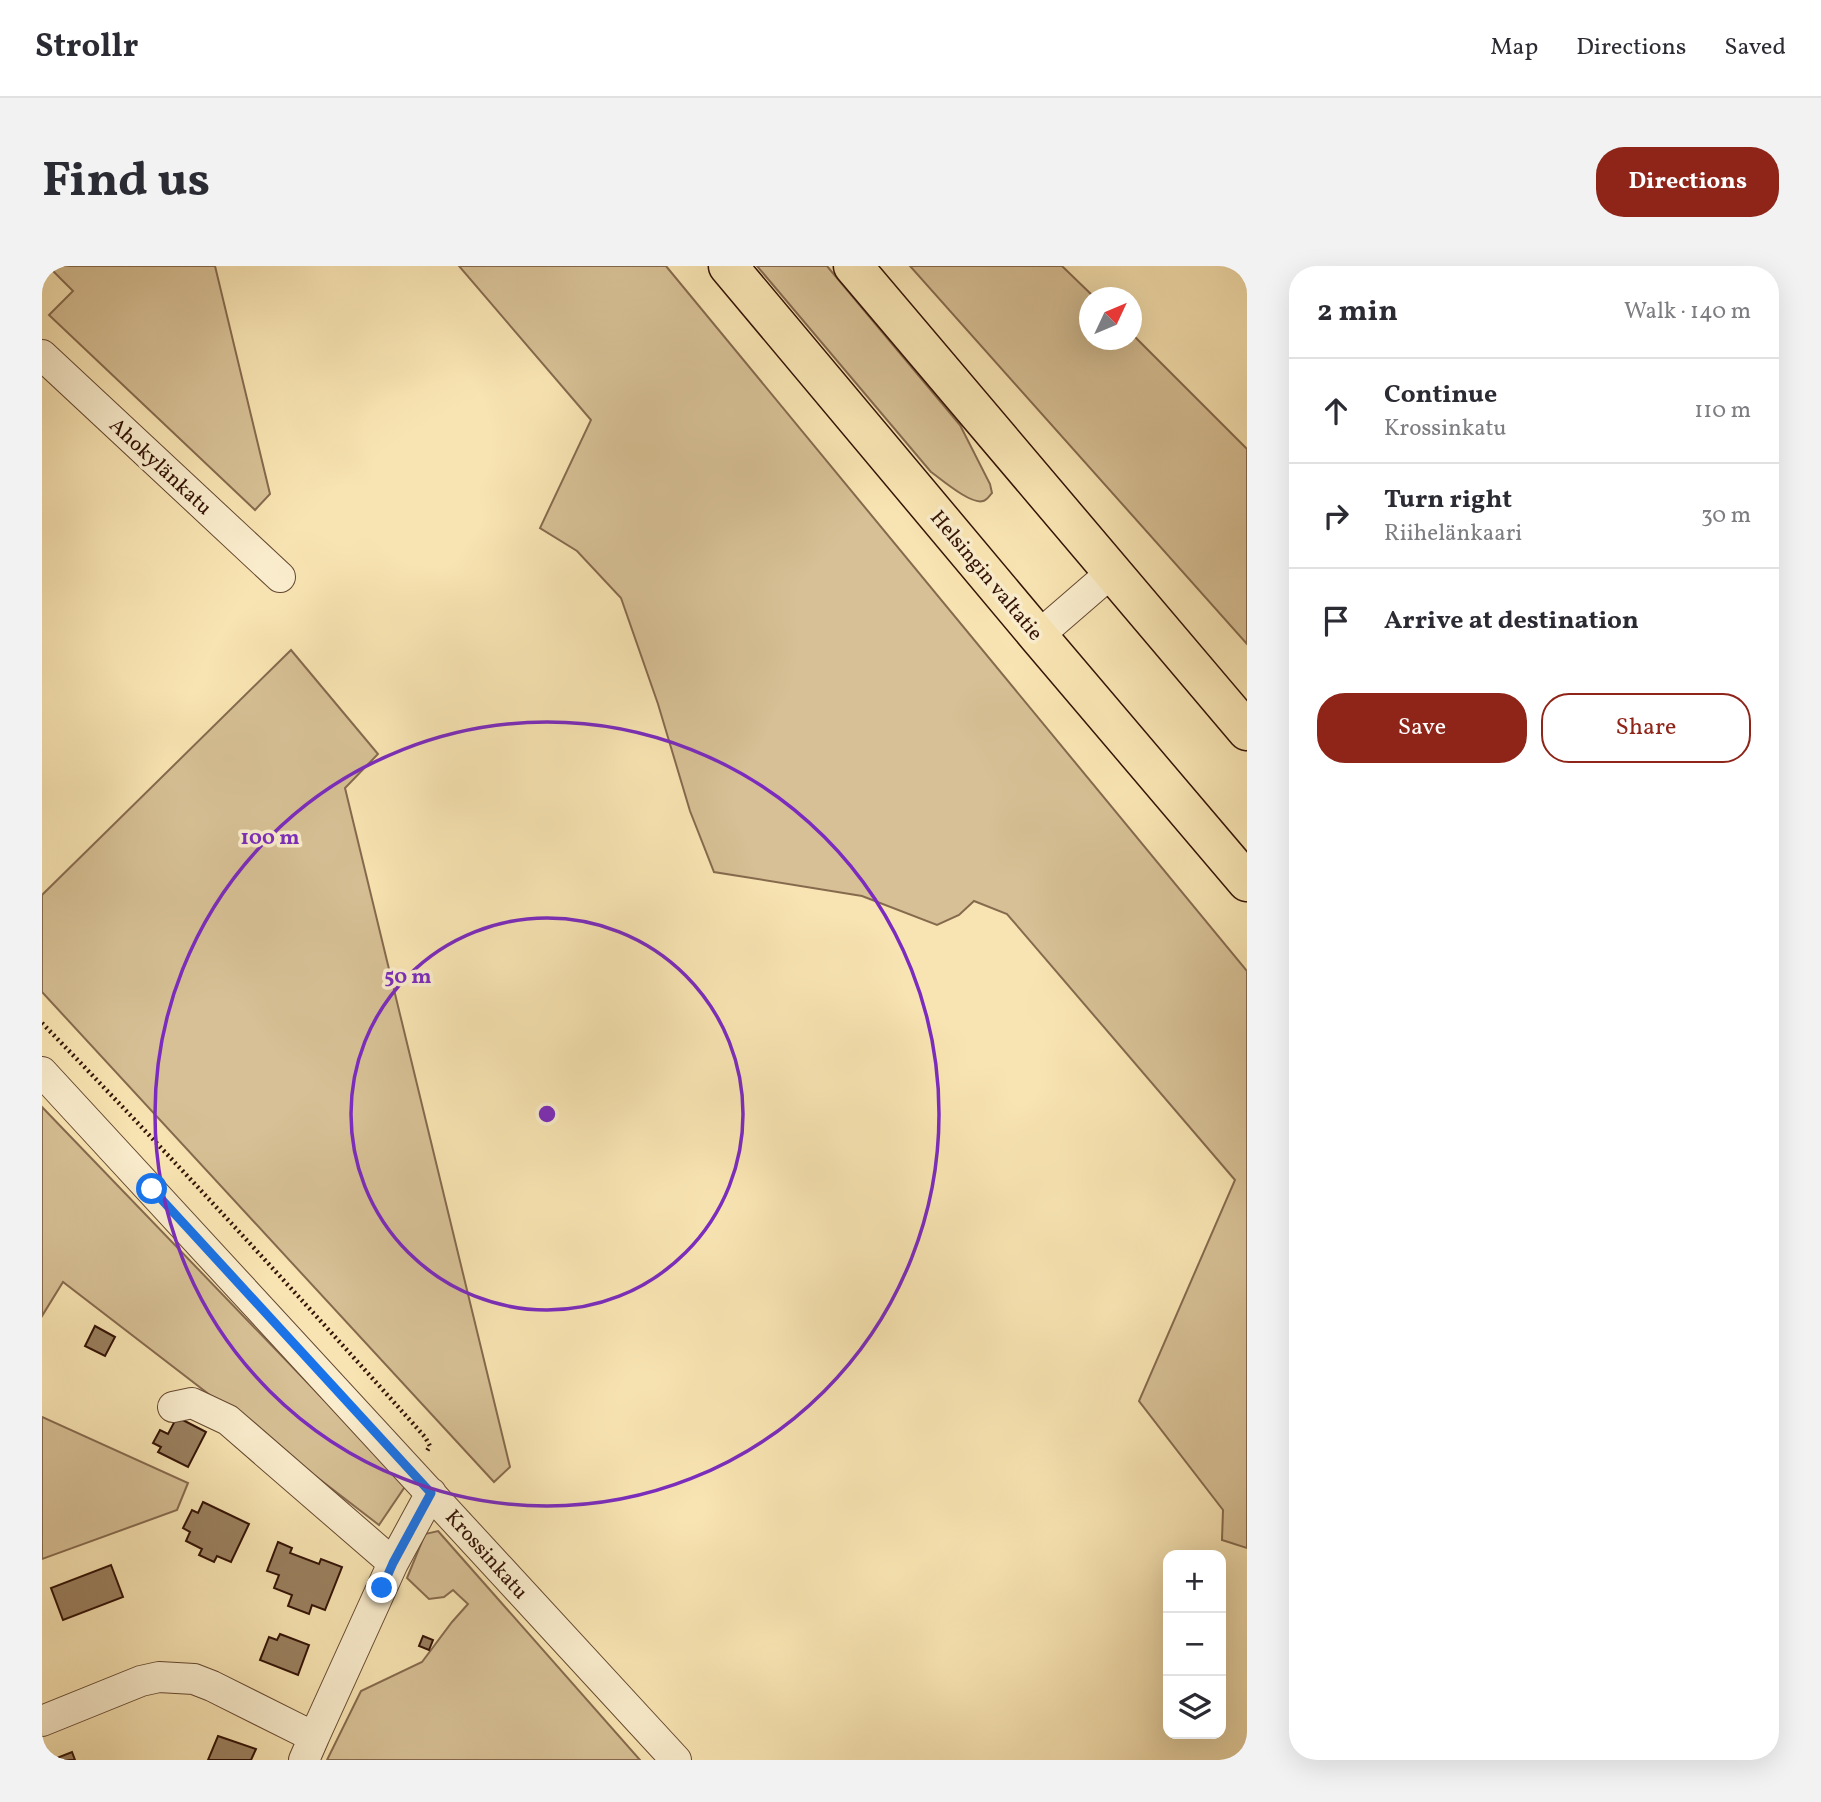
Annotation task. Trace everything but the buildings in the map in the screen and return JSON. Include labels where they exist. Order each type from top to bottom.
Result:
[{"type":"highway","name":"Helsingin valtatie","points":[[728,266],[1247,882]]},
{"type":"highway","points":[[853,266],[1247,731]]},
{"type":"street","name":"Ahokylänkatu","points":[[42,355],[280,577]]},
{"type":"street","points":[[1038,636],[1112,572]]},
{"type":"street","name":"Krossinkatu","points":[[42,1072],[676,1760]]},
{"type":"street","points":[[173,1407],[192,1403],[228,1420],[393,1563]]},
{"type":"street","points":[[42,1721],[141,1681],[177,1677],[194,1679],[212,1686],[309,1749],[393,1563],[431,1493]]},
{"type":"path","points":[[42,1023],[425,1437],[430,1446],[409,1469]]},
{"type":"shaded area","points":[[215,266],[270,494],[255,510],[49,315],[73,291],[50,268]]},
{"type":"shaded area","points":[[459,266],[666,266],[1247,971],[1247,1548],[1222,1540],[1223,1510],[1139,1401],[1235,1180],[1007,914],[974,901],[959,915],[937,925],[862,896],[714,872],[690,811],[658,704],[621,598],[577,551],[540,528],[591,420]]},
{"type":"shaded area","points":[[757,266],[827,266],[960,425],[990,484],[992,493],[987,499],[971,499],[931,472]]},
{"type":"shaded area","points":[[910,266],[1062,266],[1084,287],[1079,287],[1079,350],[1142,350],[1142,344],[1247,449],[1247,644]]},
{"type":"shaded area","points":[[291,650],[378,754],[345,788],[510,1467],[494,1482],[42,992],[42,895]]},
{"type":"shaded area","points":[[42,1107],[406,1485],[379,1525],[63,1282],[42,1316]]},
{"type":"shaded area","points":[[42,1417],[188,1483],[177,1510],[42,1559]]},
{"type":"shaded area","points":[[438,1531],[640,1760],[327,1760],[361,1691],[422,1662],[468,1604],[453,1590],[444,1597],[429,1599],[407,1578],[425,1534]]},
{"type":"route","points":[[152,1189],[431,1493],[382,1588]]}]
